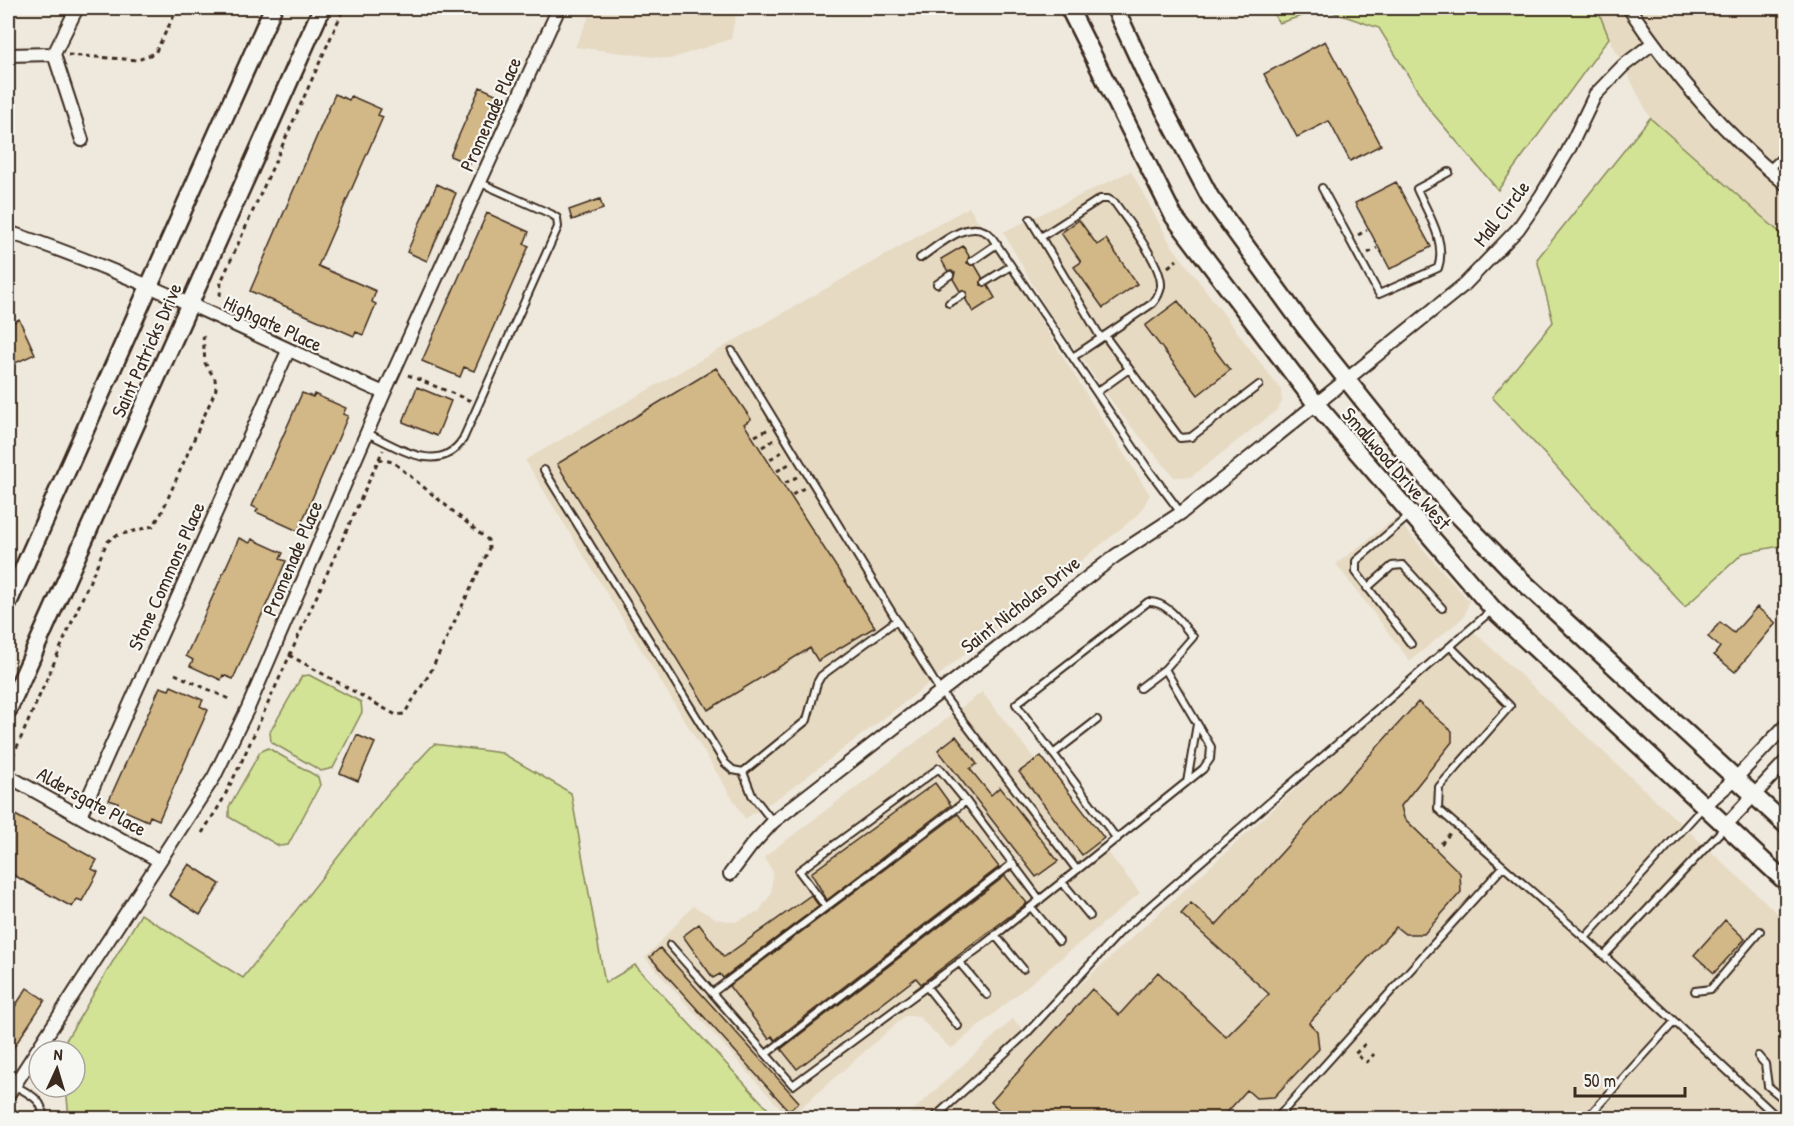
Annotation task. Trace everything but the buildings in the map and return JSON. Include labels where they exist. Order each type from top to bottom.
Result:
[{"type":"main road","name":"Saint Patricks Drive","points":[[8,603],[273,8]]},
{"type":"main road","name":"Saint Patricks Drive","points":[[8,710],[322,8]]},
{"type":"main road","name":"Smallwood Drive West","points":[[1070,8],[1174,217],[1316,404],[1493,609],[1786,882]]},
{"type":"main road","name":"Smallwood Drive West","points":[[1115,8],[1148,79],[1210,197],[1347,380],[1440,495],[1519,578],[1786,825]]},
{"type":"street","points":[[77,8],[54,54],[82,140]]},
{"type":"street","name":"Promenade Place","points":[[11,1090],[158,860],[214,777],[244,718],[384,393],[559,8]]},
{"type":"street","points":[[1629,8],[1678,77],[1747,152],[1786,184]]},
{"type":"street","name":"Mall Circle","points":[[1347,380],[1465,284],[1496,254],[1541,196],[1568,151],[1595,95],[1623,66],[1653,43]]},
{"type":"street","points":[[8,55],[54,54]]},
{"type":"street","name":"Highgate Place","points":[[8,232],[46,244],[148,286],[384,393]]},
{"type":"street","name":"Stone Commons Place","points":[[80,816],[288,351]]},
{"type":"street","name":"Saint Nicholas Drive","points":[[730,874],[773,822],[1115,556],[1181,513],[1347,380]]},
{"type":"street","points":[[1704,806],[1736,778],[1786,724]]},
{"type":"street","points":[[1726,825],[1786,761]]},
{"type":"street","name":"Aldersgate Place","points":[[8,776],[158,860]]},
{"type":"lane","points":[[1769,170],[1786,153]]},
{"type":"lane","points":[[1322,188],[1379,294],[1438,268],[1443,255],[1440,243],[1417,189],[1449,172]]},
{"type":"lane","points":[[367,433],[426,459],[436,460],[457,449],[479,404],[558,227],[557,218],[551,214],[481,183]]},
{"type":"lane","points":[[1041,237],[1100,199],[1108,199],[1115,203],[1145,248],[1160,278],[1159,295],[1153,303],[1072,357]]},
{"type":"lane","points":[[1030,219],[1103,337],[1176,435],[1186,439],[1259,385]]},
{"type":"lane","points":[[920,258],[953,236],[969,229],[987,232],[1181,513]]},
{"type":"lane","points":[[972,261],[997,244]]},
{"type":"lane","points":[[985,282],[1011,266]]},
{"type":"lane","points":[[937,284],[950,275]]},
{"type":"lane","points":[[949,303],[963,295]]},
{"type":"lane","points":[[732,351],[940,691],[1077,870]]},
{"type":"lane","points":[[1097,392],[1129,369]]},
{"type":"lane","points":[[544,470],[725,763],[733,770],[744,772],[807,720],[817,682],[821,676],[897,620]]},
{"type":"lane","points":[[1410,515],[1356,561],[1356,572],[1411,644]]},
{"type":"lane","points":[[1367,588],[1392,566],[1403,565],[1442,608]]},
{"type":"lane","points":[[1117,839],[1016,704],[1148,602],[1156,602],[1167,608],[1193,637],[1165,669],[1140,688]]},
{"type":"lane","points":[[934,1119],[1027,1033],[1121,931],[1493,609]]},
{"type":"lane","points":[[1451,647],[1510,706],[1438,787],[1438,809],[1585,938],[1778,1119]]},
{"type":"lane","points":[[670,945],[793,1085],[995,935],[1203,769],[1210,759],[1211,747],[1165,669]]},
{"type":"lane","points":[[1053,754],[1097,720]]},
{"type":"lane","points":[[1187,782],[1197,723]]},
{"type":"lane","points":[[826,907],[799,871],[939,768],[1040,900]]},
{"type":"lane","points":[[744,772],[752,795],[773,822]]},
{"type":"lane","points":[[712,993],[966,801]]},
{"type":"lane","points":[[1585,938],[1704,806]]},
{"type":"lane","points":[[1604,956],[1726,825]]},
{"type":"lane","points":[[766,1054],[1012,863]]},
{"type":"lane","points":[[1277,1119],[1503,867]]},
{"type":"lane","points":[[1062,882],[1090,916]]},
{"type":"lane","points":[[1031,907],[1059,940]]},
{"type":"lane","points":[[1695,991],[1711,990],[1760,931]]},
{"type":"lane","points":[[995,935],[1023,969]]},
{"type":"lane","points":[[959,962],[987,995]]},
{"type":"lane","points":[[926,986],[958,1026]]},
{"type":"lane","points":[[1587,1119],[1674,1022]]},
{"type":"lane","points":[[1758,1056],[1765,1064],[1768,1086],[1786,1101]]},
{"type":"lane","points":[[11,1090],[38,1099],[42,1106],[44,1119]]},
{"type":"path","points":[[54,54],[138,60],[155,53],[178,8]]},
{"type":"path","points":[[220,296],[221,282],[344,8]]},
{"type":"path","points":[[1164,270],[1177,261]]},
{"type":"path","points":[[13,756],[107,542],[116,536],[153,526],[161,514],[216,389],[215,380],[205,363],[203,335]]},
{"type":"path","points":[[408,375],[479,404]]},
{"type":"path","points":[[755,436],[777,424]]},
{"type":"path","points":[[762,447],[784,435]]},
{"type":"path","points":[[770,459],[791,447]]},
{"type":"path","points":[[202,833],[221,803],[382,453]]},
{"type":"path","points":[[289,655],[396,715],[404,714],[430,672],[485,558],[489,548],[488,540],[393,462],[379,459]]},
{"type":"path","points":[[777,471],[798,459]]},
{"type":"path","points":[[175,674],[231,700]]},
{"type":"path","points":[[1441,844],[1457,826]]},
{"type":"path","points":[[1365,1044],[1355,1054],[1367,1062],[1374,1054]]},
{"type":"shaded area","points":[[593,8],[737,8],[731,39],[670,59],[575,47]]},
{"type":"shaded area","points":[[1597,8],[1786,8],[1786,238],[1650,118],[1609,38]]},
{"type":"shaded area","points":[[1131,171],[1170,243],[1281,390],[1282,402],[1276,411],[1191,477],[1174,477],[1120,413],[1046,308],[1003,232]]},
{"type":"shaded area","points":[[969,207],[1150,495],[1139,514],[913,696],[784,794],[745,819],[525,460]]},
{"type":"shaded area","points":[[1396,518],[1469,601],[1464,617],[1410,661],[1336,564]]},
{"type":"shaded area","points":[[1471,629],[1786,921],[1786,1118],[905,1118],[1013,1019],[1027,1033]]},
{"type":"shaded area","points":[[982,692],[1140,893],[951,1049],[918,1016],[905,1016],[789,1118],[645,958],[693,906],[717,919],[735,922],[759,911],[771,894],[773,872],[764,857]]},
{"type":"green space","points":[[1270,8],[1597,8],[1609,38],[1498,190],[1429,109],[1379,28],[1324,9],[1279,23]]},
{"type":"green space","points":[[1650,118],[1786,238],[1786,550],[1780,546],[1743,553],[1685,607],[1492,397],[1553,322],[1537,259]]},
{"type":"green space","points":[[309,675],[361,702],[362,712],[333,768],[321,771],[271,742],[270,732],[302,676]]},
{"type":"green space","points":[[434,744],[502,753],[571,793],[605,983],[635,965],[768,1109],[762,1118],[69,1118],[67,1099],[87,1099],[87,1039],[67,1039],[141,914],[243,978],[389,792]]},
{"type":"green space","points":[[268,748],[318,777],[320,785],[288,845],[279,846],[229,817],[229,807],[260,752]]}]
